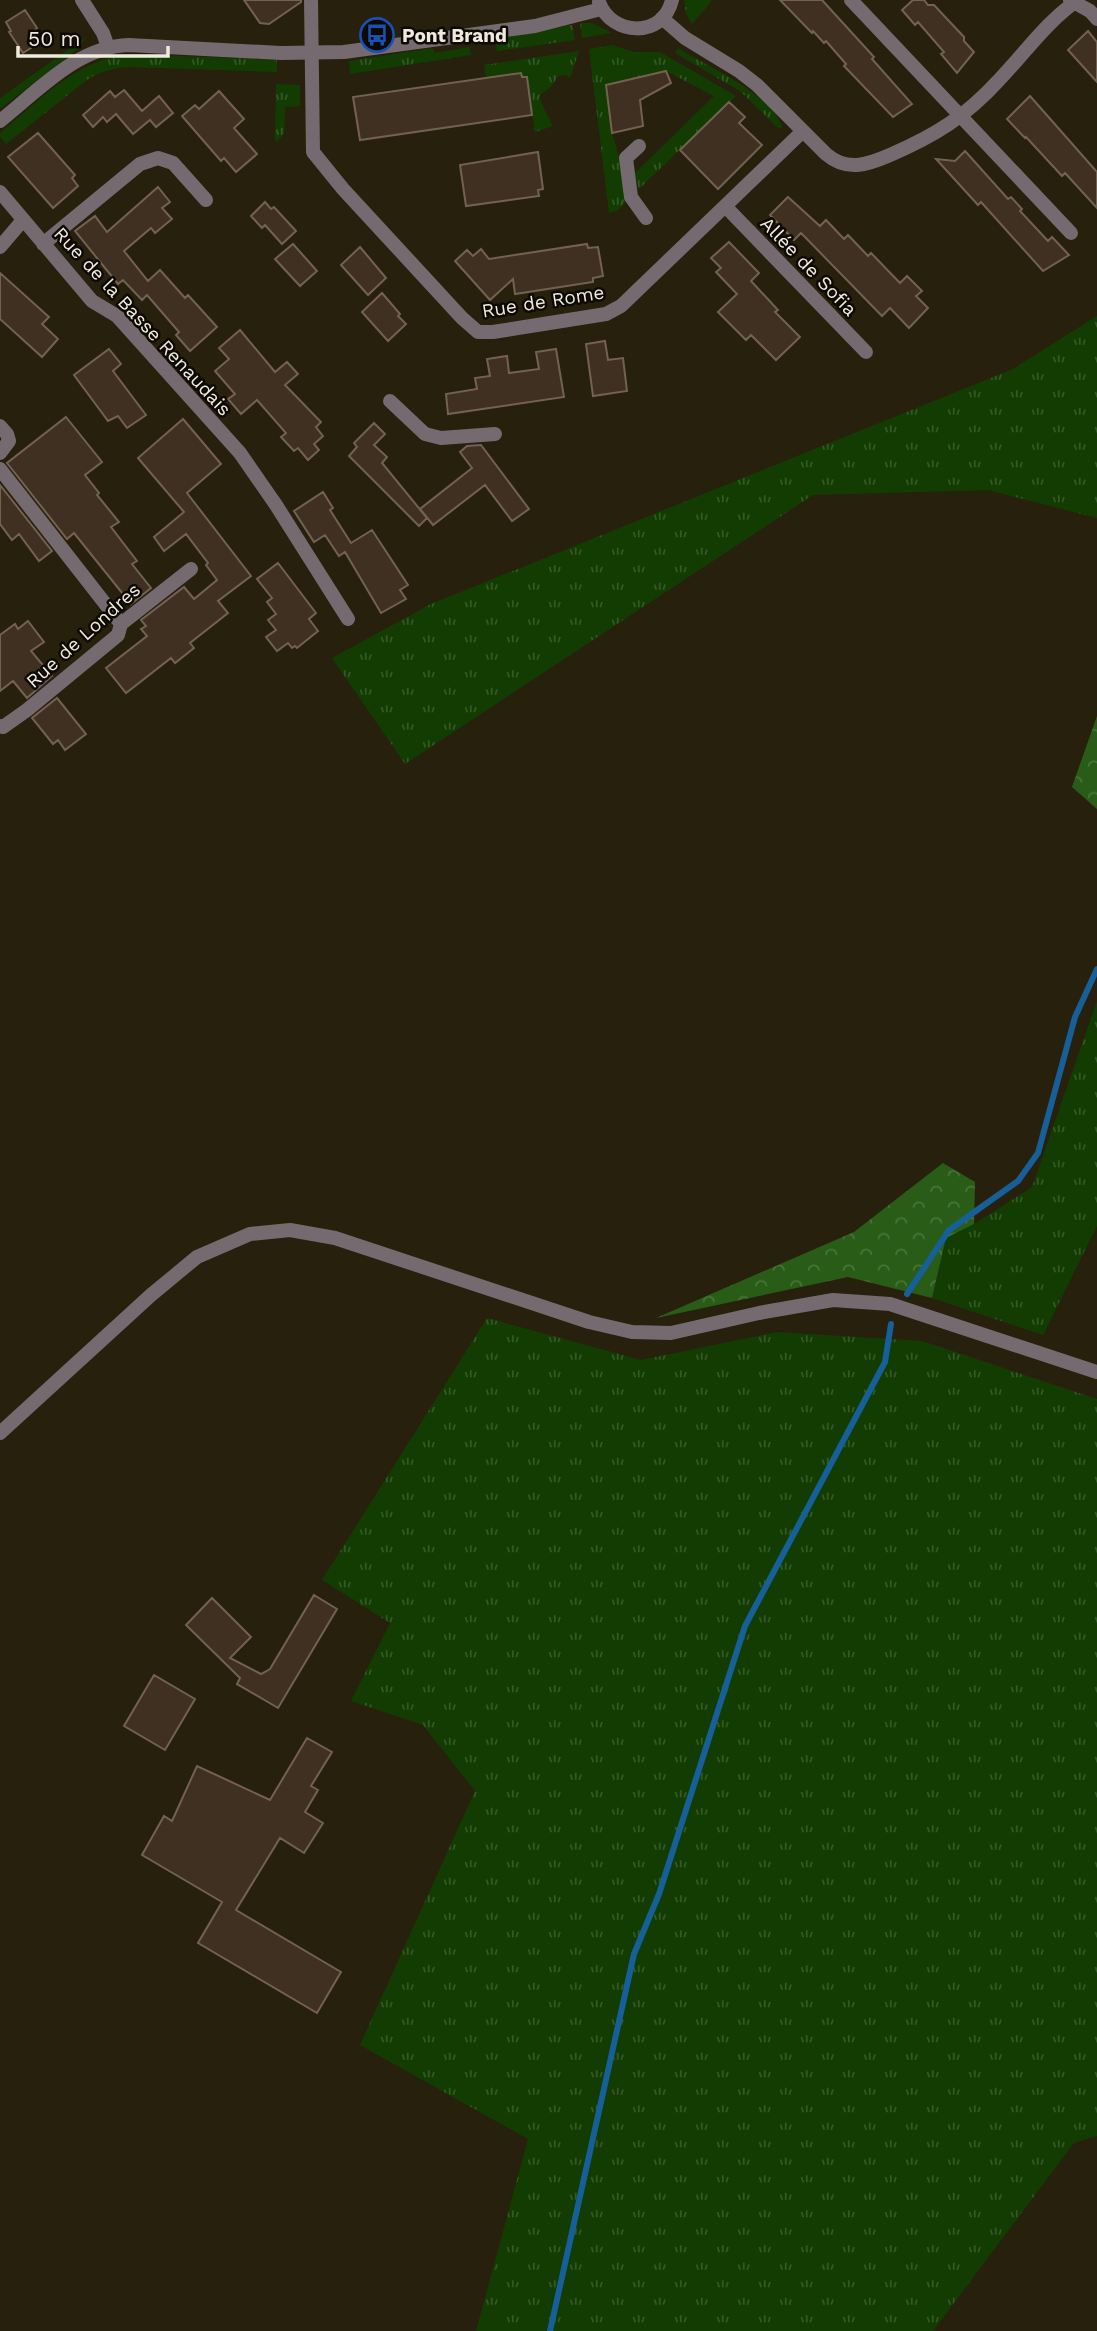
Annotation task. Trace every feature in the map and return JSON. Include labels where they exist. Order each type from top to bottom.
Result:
[{"type":"street","points":[[82,0],[103,33],[108,47]]},
{"type":"street","points":[[311,0],[313,53]]},
{"type":"street","points":[[0,121],[76,61],[108,47],[344,52],[535,26],[600,5],[611,20],[623,27],[634,29],[654,25],[662,18],[672,0]]},
{"type":"street","points":[[851,0],[1071,233]]},
{"type":"street","points":[[662,18],[685,38],[748,78],[832,160],[851,166],[873,162],[902,150],[961,118],[1074,1],[1097,19]]},
{"type":"street","name":"Rue de Rome","points":[[313,53],[313,152],[336,181],[478,332],[606,314],[621,306],[803,131]]},
{"type":"street","points":[[639,146],[626,158],[631,197],[646,218]]},
{"type":"street","points":[[43,244],[141,164],[158,158],[173,163],[206,200]]},
{"type":"street","name":"Rue de la Basse Renaudais","points":[[0,192],[92,301],[117,316],[240,453],[348,619]]},
{"type":"street","name":"Allée de Sofia","points":[[725,206],[866,352]]},
{"type":"street","points":[[0,247],[23,220]]},
{"type":"street","points":[[390,401],[425,433],[441,438],[495,434]]},
{"type":"street","points":[[0,426],[9,441],[0,453]]},
{"type":"street","points":[[0,469],[121,624]]},
{"type":"street","name":"Rue de Londres","points":[[0,726],[3,727],[27,710],[118,635],[121,624],[191,569]]},
{"type":"street","points":[[0,1433],[197,1256],[250,1234],[290,1230],[335,1238],[589,1322],[632,1332],[671,1333],[833,1300],[890,1304],[1097,1372]]},
{"type":"green space","points":[[684,0],[711,2],[692,24],[686,13]]},
{"type":"green space","points":[[580,23],[592,23],[612,33],[582,38]]},
{"type":"green space","points":[[572,25],[575,40],[497,51],[498,38]]},
{"type":"green space","points":[[86,37],[79,48],[0,109],[0,98]]},
{"type":"green space","points":[[612,45],[634,52],[660,52],[736,96],[639,189],[634,174],[714,96],[666,71],[607,85],[612,133],[631,197],[618,210],[609,213],[589,49]]},
{"type":"green space","points":[[469,47],[471,55],[350,74],[349,61],[433,48],[435,53]]},
{"type":"green space","points":[[678,48],[753,92],[776,116],[782,128],[778,128],[740,91],[675,53]]},
{"type":"green space","points":[[579,51],[570,78],[566,75],[558,76],[552,86],[540,95],[553,126],[535,132],[526,77],[522,77],[521,73],[486,78],[484,65]]},
{"type":"green space","points":[[134,54],[277,60],[277,72],[131,67],[112,69],[88,79],[6,144],[0,137],[0,133],[30,107],[78,71],[114,57]]},
{"type":"green space","points":[[276,84],[300,85],[300,106],[285,107],[284,133],[277,142],[275,140]]},
{"type":"green space","points":[[1097,316],[1097,518],[988,490],[813,495],[405,764],[332,658],[431,604],[1013,369]]},
{"type":"green space","points":[[1097,716],[1097,809],[1072,787]]},
{"type":"green space","points":[[1097,1001],[1097,1226],[1043,1335],[932,1298],[946,1238],[974,1224],[1032,1187]]},
{"type":"green space","points":[[943,1163],[975,1182],[974,1224],[946,1238],[932,1298],[848,1277],[656,1318],[854,1232]]},
{"type":"green space","points":[[487,1318],[641,1360],[777,1332],[922,1341],[1097,1399],[1097,2136],[1074,2143],[933,2331],[476,2331],[528,2139],[360,2045],[475,1791],[423,1725],[351,1701],[390,1623],[322,1580]]},
{"type":"building","points":[[244,0],[301,2],[269,24],[260,23]]},
{"type":"building","points":[[780,0],[822,0],[912,104],[893,117],[844,66],[846,64],[826,41],[824,43],[813,31],[812,33]]},
{"type":"building","points":[[913,0],[924,0],[928,5],[934,5],[964,37],[964,41],[974,52],[957,73],[941,54],[944,52],[918,22],[915,25],[902,10]]},
{"type":"building","points":[[25,10],[42,41],[23,53],[9,32],[11,31],[6,22]]},
{"type":"building","points":[[1088,31],[1097,42],[1097,82],[1068,50]]},
{"type":"building","points":[[666,71],[671,83],[640,100],[643,126],[612,133],[606,85]]},
{"type":"building","points":[[521,73],[522,77],[527,77],[532,115],[360,140],[353,97]]},
{"type":"building","points":[[124,90],[142,111],[159,96],[173,113],[156,127],[150,120],[133,134],[116,114],[107,122],[103,117],[93,127],[83,115],[110,91],[115,97]]},
{"type":"building","points":[[219,91],[244,119],[234,128],[257,154],[236,172],[224,158],[221,161],[182,116],[195,105],[199,109]]},
{"type":"building","points":[[1030,96],[1097,172],[1097,208],[1065,173],[1062,176],[1007,119]]},
{"type":"building","points":[[729,102],[745,117],[739,123],[762,145],[718,189],[680,150]]},
{"type":"building","points":[[38,133],[75,175],[72,178],[78,186],[53,208],[8,157]]},
{"type":"building","points":[[965,151],[1008,199],[1011,197],[1022,209],[1020,211],[1048,241],[1052,237],[1069,255],[1043,271],[981,202],[978,205],[936,159],[955,161]]},
{"type":"building","points":[[538,152],[543,189],[538,190],[539,196],[466,206],[460,165]]},
{"type":"building","points":[[158,187],[170,202],[162,208],[172,219],[155,233],[151,228],[124,251],[148,281],[160,270],[185,298],[188,295],[217,327],[190,351],[176,335],[179,332],[147,295],[142,300],[123,280],[118,284],[75,231],[95,216],[107,232]]},
{"type":"building","points":[[788,197],[820,226],[826,220],[844,239],[848,235],[868,256],[871,253],[900,283],[907,276],[922,291],[916,296],[928,308],[909,328],[890,308],[882,316],[801,233],[794,240],[770,215]]},
{"type":"building","points":[[265,202],[271,209],[274,207],[296,231],[282,244],[265,225],[262,228],[251,216]]},
{"type":"building","points":[[729,242],[759,273],[751,281],[778,310],[775,312],[800,337],[776,360],[751,335],[746,340],[718,312],[737,294],[716,272],[721,268],[711,258]]},
{"type":"building","points":[[293,244],[317,271],[300,286],[275,259]]},
{"type":"building","points":[[587,244],[588,248],[598,247],[603,276],[593,278],[593,282],[515,294],[513,279],[490,300],[455,261],[467,250],[473,256],[481,249],[489,259]]},
{"type":"building","points":[[360,247],[386,278],[368,295],[341,265]]},
{"type":"building","points":[[0,273],[49,317],[42,324],[58,339],[42,357],[0,319]]},
{"type":"building","points":[[382,293],[406,324],[388,341],[362,312]]},
{"type":"building","points":[[240,330],[275,372],[287,362],[298,374],[285,385],[321,422],[316,427],[323,436],[314,444],[319,450],[308,460],[298,448],[294,451],[281,437],[286,433],[257,400],[241,414],[228,399],[235,394],[215,371],[229,359],[219,348]]},
{"type":"building","points":[[605,341],[608,360],[623,358],[627,391],[593,396],[586,344]]},
{"type":"building","points":[[109,349],[121,364],[113,371],[146,415],[127,428],[118,416],[108,421],[74,375]]},
{"type":"building","points":[[556,349],[564,397],[448,414],[446,394],[477,389],[475,378],[490,376],[487,359],[507,356],[509,373],[539,369],[536,352]]},
{"type":"building","points":[[66,417],[102,462],[85,475],[119,522],[111,527],[137,561],[132,564],[151,588],[131,604],[74,533],[67,539],[7,463]]},
{"type":"building","points":[[183,419],[221,464],[187,493],[251,576],[218,601],[228,613],[190,643],[194,648],[175,663],[171,658],[126,693],[106,668],[147,636],[141,629],[146,626],[141,620],[184,587],[194,599],[217,580],[186,534],[164,551],[154,537],[184,512],[138,458]]},
{"type":"building","points":[[374,423],[385,434],[374,445],[387,457],[382,463],[427,518],[419,526],[349,456],[357,447],[354,443]]},
{"type":"building","points":[[481,445],[529,509],[512,521],[485,485],[433,525],[420,509],[472,468],[460,452],[467,446]]},
{"type":"building","points":[[0,485],[52,551],[39,561],[19,534],[12,540],[0,524]]},
{"type":"building","points":[[323,492],[333,508],[330,510],[351,543],[372,530],[408,585],[400,590],[406,599],[381,613],[345,552],[339,556],[325,535],[314,542],[294,511]]},
{"type":"building","points":[[278,563],[316,613],[309,619],[318,631],[297,648],[292,648],[288,643],[277,651],[266,637],[276,630],[268,620],[276,614],[267,602],[272,598],[257,579]]},
{"type":"building","points":[[28,621],[44,642],[31,651],[52,676],[27,698],[13,681],[0,691],[0,635],[15,624],[18,629]]},
{"type":"building","points":[[57,698],[86,734],[65,750],[58,740],[53,744],[32,718]]},
{"type":"building","points":[[314,1595],[337,1609],[278,1708],[237,1684],[240,1678],[186,1625],[212,1598],[251,1637],[230,1658],[261,1674],[270,1669]]},
{"type":"building","points":[[154,1675],[195,1699],[165,1750],[124,1726]]},
{"type":"building","points":[[307,1738],[332,1752],[311,1786],[318,1790],[305,1812],[323,1823],[304,1853],[280,1838],[236,1910],[341,1972],[317,2013],[198,1943],[222,1902],[142,1855],[164,1816],[172,1821],[197,1766],[270,1800]]},
{"type":"waterway","points":[[907,1294],[949,1230],[1018,1181],[1038,1153],[1075,1017],[1097,969]]},
{"type":"waterway","points":[[550,2331],[634,1954],[659,1894],[745,1626],[885,1362],[891,1324]]},
{"type":"place","name":"Pont Brand","points":[[377,35]]}]
